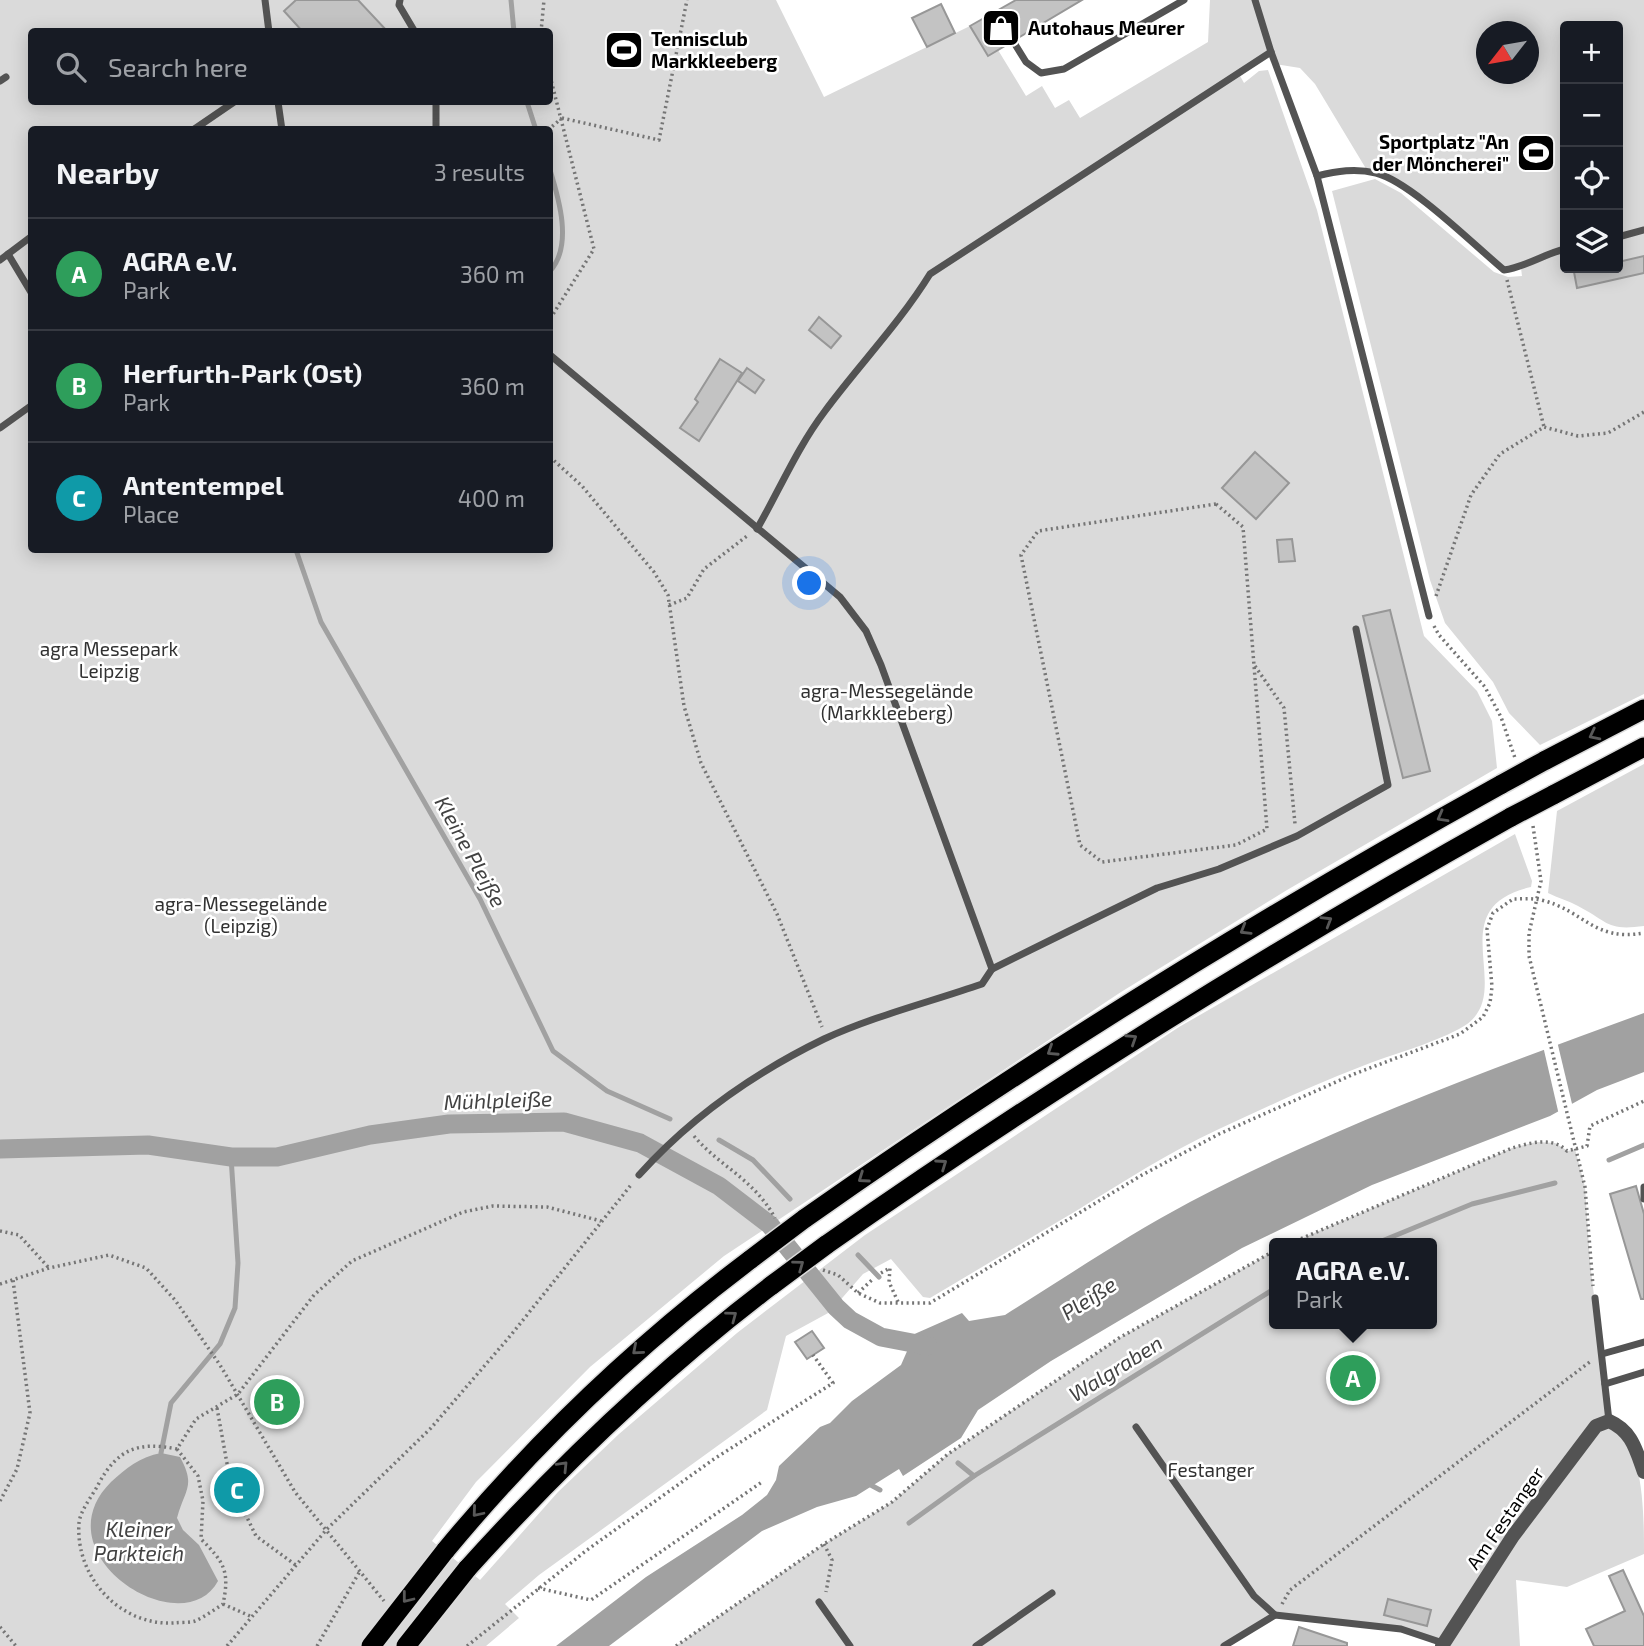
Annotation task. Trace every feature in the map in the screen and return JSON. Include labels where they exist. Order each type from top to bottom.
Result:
[{"type":"highway","points":[[371,1646],[500,1484],[567,1414],[689,1306],[804,1219],[962,1109],[1152,987],[1319,886],[1544,761],[1644,709]]},
{"type":"highway","points":[[406,1646],[467,1569],[588,1440],[679,1359],[826,1245],[985,1135],[1147,1030],[1341,913],[1511,817],[1644,747]]},
{"type":"street","points":[[1609,1421],[1621,1426],[1630,1436],[1644,1472]]},
{"type":"street","name":"Am Festanger","points":[[1443,1645],[1521,1525],[1596,1426],[1609,1421]]},
{"type":"lane","points":[[265,0],[268,28]]},
{"type":"lane","points":[[400,0],[399,5],[413,28]]},
{"type":"lane","points":[[1013,41],[1026,62],[1041,73],[1063,69],[1184,0]]},
{"type":"lane","points":[[1255,0],[1270,52],[1317,176],[1429,616]]},
{"type":"lane","points":[[757,529],[791,462],[825,411],[908,310],[930,274],[1270,52]]},
{"type":"lane","points":[[199,126],[230,105]]},
{"type":"lane","points":[[278,105],[281,126]]},
{"type":"lane","points":[[436,105],[436,126]]},
{"type":"lane","points":[[1317,176],[1349,169],[1377,173],[1405,188],[1504,270],[1521,268],[1560,250]]},
{"type":"lane","points":[[1623,236],[1644,230]]},
{"type":"lane","points":[[0,260],[28,239]]},
{"type":"lane","points":[[8,254],[28,287]]},
{"type":"lane","points":[[553,358],[839,597],[866,631],[881,665],[992,969]]},
{"type":"lane","points":[[0,428],[28,408]]},
{"type":"lane","points":[[639,1175],[686,1127],[772,1068],[826,1038],[982,984],[992,969],[1157,888],[1219,869],[1297,836],[1388,785],[1356,629]]},
{"type":"lane","points":[[1644,1186],[1644,1199]]},
{"type":"lane","points":[[1595,1298],[1609,1421]]},
{"type":"lane","points":[[1602,1354],[1644,1342]]},
{"type":"lane","points":[[1605,1384],[1644,1372]]},
{"type":"lane","points":[[1136,1427],[1254,1596],[1275,1615],[1401,1629],[1443,1645]]},
{"type":"lane","points":[[976,1646],[1052,1593]]},
{"type":"lane","points":[[819,1602],[850,1646]]},
{"type":"lane","points":[[1224,1646],[1275,1615]]},
{"type":"path","points":[[541,28],[544,0]]},
{"type":"path","points":[[562,118],[659,140],[687,0]]},
{"type":"path","points":[[553,86],[594,249],[553,314]]},
{"type":"path","points":[[553,126],[562,118]]},
{"type":"path","points":[[1504,270],[1544,427]]},
{"type":"path","points":[[1429,616],[1471,495],[1500,454],[1544,427],[1578,436],[1608,433],[1644,412]]},
{"type":"path","points":[[553,460],[582,486],[654,572],[668,595],[684,706],[701,763],[777,914],[826,1038]]},
{"type":"path","points":[[1254,665],[1267,830],[1236,845],[1102,862],[1080,845],[1021,555],[1038,531],[1216,504],[1243,527],[1254,665],[1284,708],[1297,836]]},
{"type":"path","points":[[669,605],[687,597],[704,569],[757,529]]},
{"type":"path","points":[[822,1270],[838,1275],[858,1293],[880,1303],[930,1303],[1142,1175],[1219,1134],[1354,1074],[1472,1027],[1483,1017],[1491,995],[1487,929],[1493,914],[1513,899],[1546,902],[1606,934],[1623,937],[1644,933]]},
{"type":"path","points":[[1543,1013],[1584,1187],[1595,1298]]},
{"type":"path","points":[[1303,1238],[1512,1148],[1536,1142],[1555,1143],[1567,1151],[1587,1146],[1590,1126],[1644,1101]]},
{"type":"path","points":[[686,1127],[702,1146],[739,1173],[775,1218]]},
{"type":"path","points":[[228,1646],[250,1616],[327,1529],[431,1427],[535,1306],[639,1175]]},
{"type":"path","points":[[177,1449],[196,1419],[238,1394],[314,1295],[352,1261],[463,1212],[492,1206],[547,1208],[601,1221]]},
{"type":"path","points":[[0,1231],[19,1235],[49,1268]]},
{"type":"path","points":[[676,1646],[824,1544],[892,1502],[937,1462],[1119,1338],[1269,1254]]},
{"type":"path","points":[[0,1284],[49,1268],[109,1255],[146,1268],[175,1300],[220,1365],[295,1493],[360,1571],[317,1646]]},
{"type":"path","points":[[881,1273],[890,1268],[889,1282],[899,1304]]},
{"type":"path","points":[[858,1293],[874,1278]]},
{"type":"path","points":[[0,1502],[17,1469],[30,1413],[13,1280]]},
{"type":"path","points":[[1275,1615],[1290,1590],[1602,1354]]},
{"type":"path","points":[[467,1646],[538,1588],[714,1459],[833,1383],[813,1355]]},
{"type":"path","points":[[217,1408],[230,1480]]},
{"type":"path","points":[[150,1444],[177,1449],[198,1476],[203,1501],[201,1539],[220,1558],[228,1581],[223,1604],[193,1622],[163,1623],[132,1617],[111,1601],[92,1579],[81,1555],[79,1521],[108,1466],[127,1452],[150,1444]]},
{"type":"path","points":[[538,1588],[591,1600],[762,1482]]},
{"type":"path","points":[[238,1499],[256,1536],[297,1566]]},
{"type":"path","points":[[819,1602],[826,1595],[832,1560],[824,1544]]},
{"type":"path","points":[[223,1604],[250,1616]]},
{"type":"path","points":[[0,1627],[16,1646]]},
{"type":"green space","points":[[0,0],[776,0],[824,97],[970,26],[988,55],[998,50],[1026,96],[1042,86],[1055,108],[1069,100],[1080,118],[1208,42],[1210,0],[1644,0],[1644,694],[1540,745],[1509,713],[1493,682],[1445,623],[1430,580],[1332,191],[1375,179],[1401,193],[1494,272],[1508,277],[1522,276],[1521,268],[1504,270],[1405,188],[1368,172],[1315,84],[1300,68],[1275,64],[1271,53],[1239,74],[1244,83],[1259,71],[1268,70],[1317,210],[1424,636],[1477,691],[1492,721],[1497,768],[1287,890],[1121,992],[724,1256],[590,1367],[476,1482],[432,1541],[480,1580],[558,1492],[619,1434],[737,1333],[865,1235],[1179,1027],[1515,834],[1532,881],[1531,887],[1503,898],[1488,914],[1483,933],[1484,996],[1477,1015],[1447,1035],[1324,1081],[1200,1138],[930,1298],[923,1297],[891,1259],[863,1274],[830,1312],[786,1336],[767,1410],[539,1575],[505,1604],[519,1618],[486,1646],[0,1646]]},
{"type":"green space","points":[[1644,764],[1644,926],[1615,926],[1548,893],[1557,811]]},
{"type":"green space","name":"Festanger","points":[[1536,1142],[1555,1143],[1568,1151],[1575,1149],[1585,1187],[1590,1262],[1609,1421],[1621,1431],[1629,1444],[1640,1480],[1644,1554],[1567,1587],[1516,1580],[1520,1646],[1442,1646],[1401,1629],[1275,1615],[1224,1646],[676,1646],[824,1544],[892,1502],[948,1454],[1119,1338],[1269,1254],[1269,1329],[1437,1329],[1437,1238],[1303,1238],[1512,1148]]},
{"type":"water","name":"Pleiße","points":[[1644,1013],[1644,1072],[1597,1090],[1550,1116],[1372,1185],[1242,1248],[1051,1361],[978,1410],[961,1438],[903,1476],[899,1469],[856,1496],[817,1507],[762,1531],[609,1646],[556,1646],[646,1577],[742,1515],[767,1495],[776,1480],[779,1466],[820,1427],[830,1423],[852,1401],[901,1365],[908,1349],[902,1348],[905,1335],[910,1336],[962,1313],[969,1321],[1005,1315],[1190,1202],[1300,1148],[1528,1055]]},
{"type":"water","name":"Kleiner Parkteich","points":[[161,1453],[180,1457],[185,1467],[188,1488],[177,1518],[183,1530],[199,1545],[218,1581],[200,1598],[176,1603],[150,1597],[124,1583],[104,1563],[92,1537],[93,1510],[111,1482],[146,1457]]},
{"type":"pier","points":[[1557,1041],[1573,1108],[1559,1115],[1543,1046]]},
{"type":"building","points":[[296,0],[358,0],[384,28],[299,28],[284,11]]},
{"type":"building","name":"Autohaus Meurer","points":[[1016,0],[1082,0],[1018,38],[1010,36],[1008,44],[988,56],[970,26]]},
{"type":"building","points":[[941,4],[955,33],[927,47],[912,18]]},
{"type":"building","points":[[1644,256],[1644,273],[1577,288],[1574,273],[1623,273],[1623,261]]},
{"type":"building","points":[[819,317],[841,336],[831,348],[809,330]]},
{"type":"building","points":[[720,359],[742,373],[699,441],[680,428],[698,402],[695,399]]},
{"type":"building","points":[[747,368],[764,380],[755,393],[738,381]]},
{"type":"building","points":[[1255,452],[1289,483],[1256,519],[1222,488]]},
{"type":"building","points":[[1292,539],[1295,561],[1279,562],[1277,540]]},
{"type":"building","points":[[1390,610],[1430,771],[1403,778],[1363,616]]},
{"type":"building","points":[[1636,1186],[1644,1214],[1644,1299],[1641,1299],[1610,1194]]},
{"type":"building","points":[[812,1331],[824,1348],[807,1359],[795,1342]]},
{"type":"building","points":[[235,1478],[245,1484],[246,1491],[233,1502],[226,1482]]},
{"type":"building","points":[[1623,1570],[1644,1616],[1644,1646],[1594,1646],[1586,1629],[1625,1611],[1609,1576]]},
{"type":"building","points":[[1388,1599],[1431,1610],[1427,1626],[1384,1615]]},
{"type":"building","points":[[1299,1627],[1347,1643],[1347,1646],[1293,1646]]},
{"type":"waterway","name":"Kleine Pleiße","points":[[511,0],[514,28]]},
{"type":"waterway","name":"Kleine Pleiße","points":[[528,105],[535,126]]},
{"type":"waterway","name":"Kleine Pleiße","points":[[553,180],[562,222],[561,249],[553,267]]},
{"type":"waterway","name":"Kleine Pleiße","points":[[297,553],[321,622],[480,899],[553,1051],[607,1091],[670,1119]]},
{"type":"waterway","name":"Mühlpleiße","points":[[0,1149],[148,1145],[231,1157],[277,1157],[370,1135],[449,1124],[564,1122],[640,1143],[719,1186],[770,1225],[836,1307],[850,1320],[881,1337],[928,1346]]},
{"type":"waterway","name":"Kleine Pleiße","points":[[719,1140],[753,1160],[790,1199]]},
{"type":"waterway","name":"Walgraben","points":[[1609,1160],[1644,1145]]},
{"type":"waterway","points":[[161,1453],[171,1403],[220,1344],[235,1308],[238,1263],[231,1157]]},
{"type":"waterway","name":"Walgraben","points":[[1389,1238],[1472,1204],[1555,1183]]},
{"type":"waterway","name":"Kleine Pleiße","points":[[858,1255],[879,1277]]},
{"type":"waterway","name":"Walgraben","points":[[958,1463],[974,1476],[1269,1292]]},
{"type":"waterway","name":"Walgraben","points":[[909,1523],[974,1476]]},
{"type":"waterway","points":[[867,1483],[880,1490]]},
{"type":"place","name":"Autohaus Meurer","points":[[1001,28]]},
{"type":"place","name":"Tennisclub Markkleeberg","points":[[624,50]]},
{"type":"place","name":"Sportplatz \"An der Möncherei\"","points":[[1536,153]]},
{"type":"place","name":"AGRA e.V.","points":[[1353,1378]]},
{"type":"place","name":"Herfurth-Park (Ost)","points":[[277,1402]]},
{"type":"place","name":"Antentempel","points":[[237,1490]]},
{"type":"park label","name":"agra Messepark Leipzig","points":[[109,660]]},
{"type":"park label","name":"agra-Messegelände (Markkleeberg)","points":[[887,702]]},
{"type":"park label","name":"agra-Messegelände (Leipzig)","points":[[241,915]]}]
